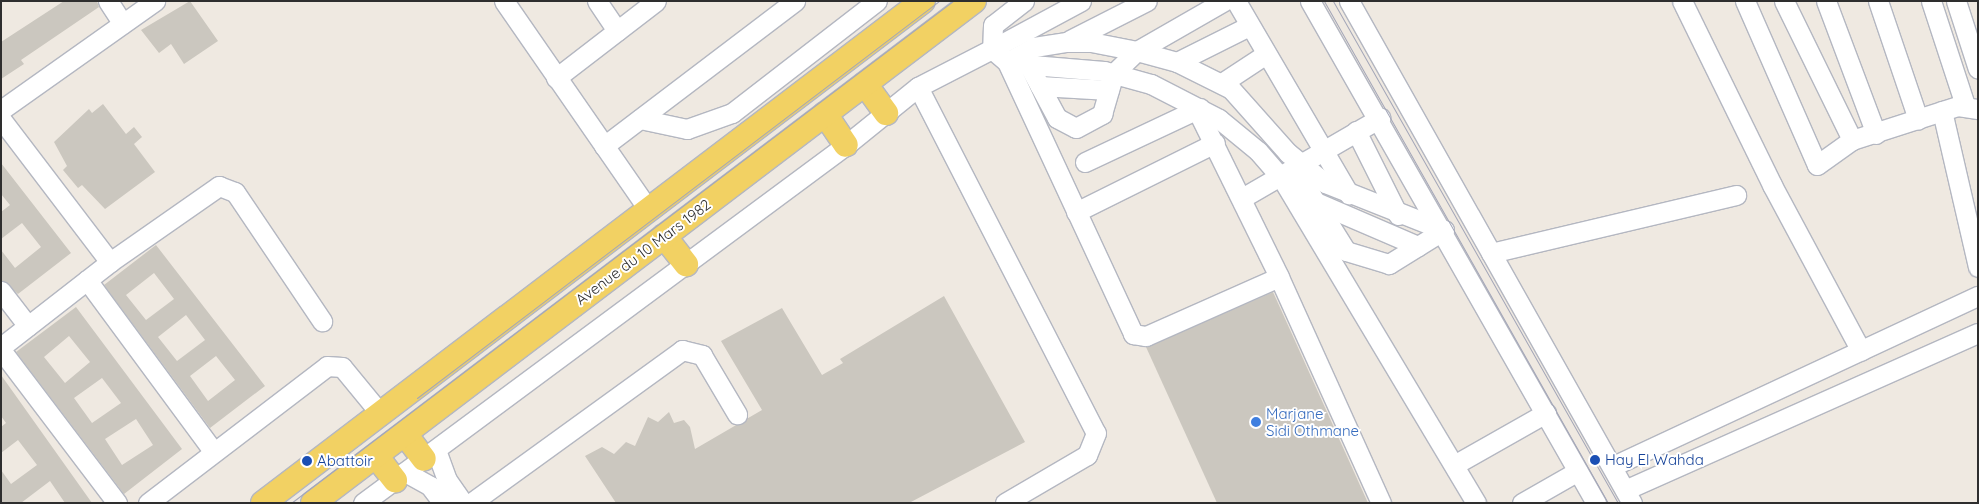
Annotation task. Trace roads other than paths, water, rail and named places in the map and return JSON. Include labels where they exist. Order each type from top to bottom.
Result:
[{"type":"main road","name":"Avenue du 10 Mars 1982","points":[[263,503],[379,412],[924,1]]},
{"type":"main road","name":"Avenue du 10 Mars 1982","points":[[325,499],[376,456],[974,1]]},
{"type":"main road","points":[[866,84],[886,113]]},
{"type":"main road","points":[[824,114],[846,145]]},
{"type":"main road","points":[[664,236],[686,264]]},
{"type":"main road","points":[[405,434],[415,465]]},
{"type":"main road","points":[[376,456],[415,465]]},
{"type":"street","points":[[108,1],[123,24]]},
{"type":"street","points":[[110,262],[2,109],[155,1]]},
{"type":"street","points":[[504,1],[648,208]]},
{"type":"street","points":[[597,1],[617,31]]},
{"type":"street","points":[[556,78],[656,1]]},
{"type":"street","points":[[604,146],[795,1]]},
{"type":"street","points":[[640,119],[687,129],[724,118],[877,1]]},
{"type":"street","points":[[992,49],[993,25],[1024,1]]},
{"type":"street","points":[[363,503],[846,145],[918,87],[1081,1]]},
{"type":"street","points":[[1067,42],[1147,1]]},
{"type":"street","points":[[1031,66],[1040,86],[1061,122],[1076,128],[1102,114],[1109,78],[1137,51],[1224,1]]},
{"type":"street","points":[[1236,1],[1322,152],[1349,194]]},
{"type":"street","points":[[1310,1],[1444,230],[1596,503]]},
{"type":"street","points":[[1349,1],[1629,496],[1978,333]]},
{"type":"street","points":[[1682,1],[1772,185],[1861,351]]},
{"type":"street","points":[[1745,1],[1817,165],[1852,140],[1876,134],[1942,111],[1971,107],[1931,1]]},
{"type":"street","points":[[1784,1],[1852,140]]},
{"type":"street","points":[[1826,1],[1876,134]]},
{"type":"street","points":[[1878,1],[1918,120]]},
{"type":"street","points":[[1956,1],[1978,69]]},
{"type":"street","points":[[1177,62],[1249,26]]},
{"type":"street","points":[[1007,62],[1034,46],[1067,42],[1091,42],[1137,51],[1177,62],[1222,82],[1318,203],[1346,250],[1389,264],[1444,230]]},
{"type":"street","points":[[992,49],[1007,62],[1133,334],[1138,338],[1279,277]]},
{"type":"street","points":[[1222,82],[1266,54]]},
{"type":"street","points":[[1007,62],[1151,84],[1199,109],[1237,132],[1292,170],[1398,214],[1444,230]]},
{"type":"street","points":[[1040,86],[1109,78]]},
{"type":"street","points":[[918,87],[1096,433],[1087,455],[1005,503]]},
{"type":"street","points":[[1199,109],[1279,277],[1381,503]]},
{"type":"street","points":[[1085,162],[1199,109]]},
{"type":"street","points":[[1942,111],[1978,266]]},
{"type":"street","points":[[1242,198],[1380,118]]},
{"type":"street","points":[[1356,132],[1398,214]]},
{"type":"street","points":[[1076,212],[1215,143]]},
{"type":"street","points":[[1292,170],[1476,503]]},
{"type":"street","points":[[117,503],[1,348],[110,262],[224,186],[235,192],[322,321]]},
{"type":"street","points":[[1491,253],[1736,195]]},
{"type":"street","points":[[1318,203],[1418,246]]},
{"type":"street","points":[[87,280],[213,451]]},
{"type":"street","points":[[1,292],[28,326]]},
{"type":"street","points":[[1613,466],[1978,296]]},
{"type":"street","points":[[471,503],[682,350],[702,356],[737,414]]},
{"type":"street","points":[[148,503],[213,451],[327,366],[342,367],[379,412]]},
{"type":"street","points":[[1454,465],[1546,413]]},
{"type":"street","points":[[415,465],[442,503]]},
{"type":"street","points":[[415,465],[447,480],[463,503]]},
{"type":"street","points":[[1522,503],[1578,470]]},
{"type":"tram line","points":[[417,398],[939,1]]},
{"type":"tram line","points":[[291,503],[953,1]]},
{"type":"tram line","points":[[1324,1],[1608,503]]},
{"type":"tram line","points":[[1333,1],[1618,503]]},
{"type":"place","name":"Marjane Sidi Othmane","points":[[1256,422]]},
{"type":"place","name":"Hay El Wahda","points":[[1595,460]]},
{"type":"place","name":"Abattoir","points":[[307,461]]}]
